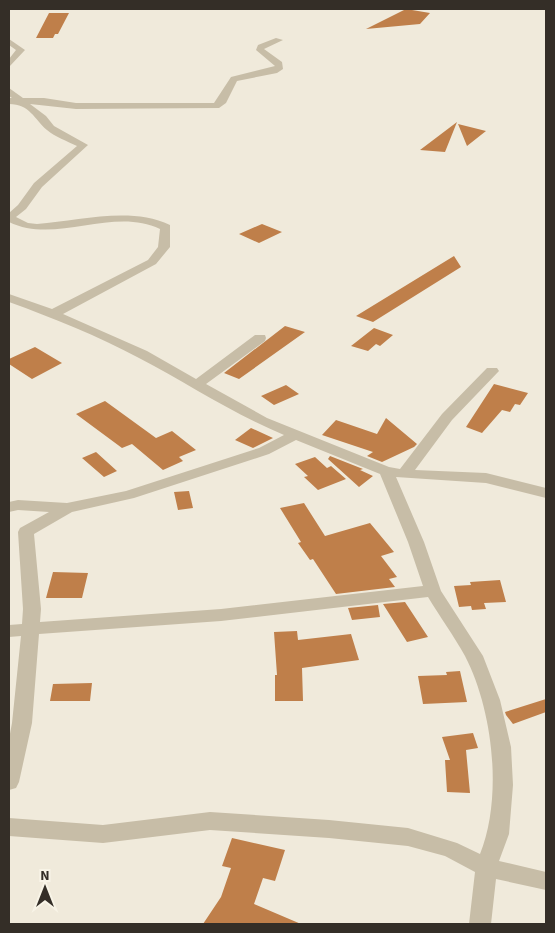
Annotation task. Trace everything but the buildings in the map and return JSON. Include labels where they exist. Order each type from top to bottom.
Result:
[{"type":"street","points":[[13,101],[56,102],[76,106],[216,106],[221,103],[234,79],[274,71],[280,67],[279,64],[260,50],[262,47],[279,40]]},
{"type":"street","points":[[9,41],[21,50],[9,64]]},
{"type":"street","points":[[9,79],[9,90],[13,101],[48,122],[50,128],[83,145],[38,185],[22,207],[9,218],[26,226],[37,227],[141,218],[159,222],[166,227],[164,247],[152,262],[53,314]]},
{"type":"street","points":[[9,298],[53,314],[142,354],[198,384],[233,406],[295,434],[386,471],[404,474],[486,478],[546,493]]},
{"type":"street","points":[[198,384],[260,338]]},
{"type":"street","points":[[404,474],[447,417],[492,371]]},
{"type":"street","points":[[9,782],[22,723],[32,609],[26,532],[13,506],[67,508],[129,495],[264,451],[295,434]]},
{"type":"street","points":[[386,471],[416,542],[433,591],[474,656],[491,700],[501,747],[504,785],[499,834],[486,867],[480,924]]},
{"type":"street","points":[[26,532],[67,508]]},
{"type":"street","points":[[9,631],[221,615],[433,591]]},
{"type":"street","points":[[9,826],[102,834],[210,822],[329,829],[408,837],[450,849],[486,867],[546,881]]}]
